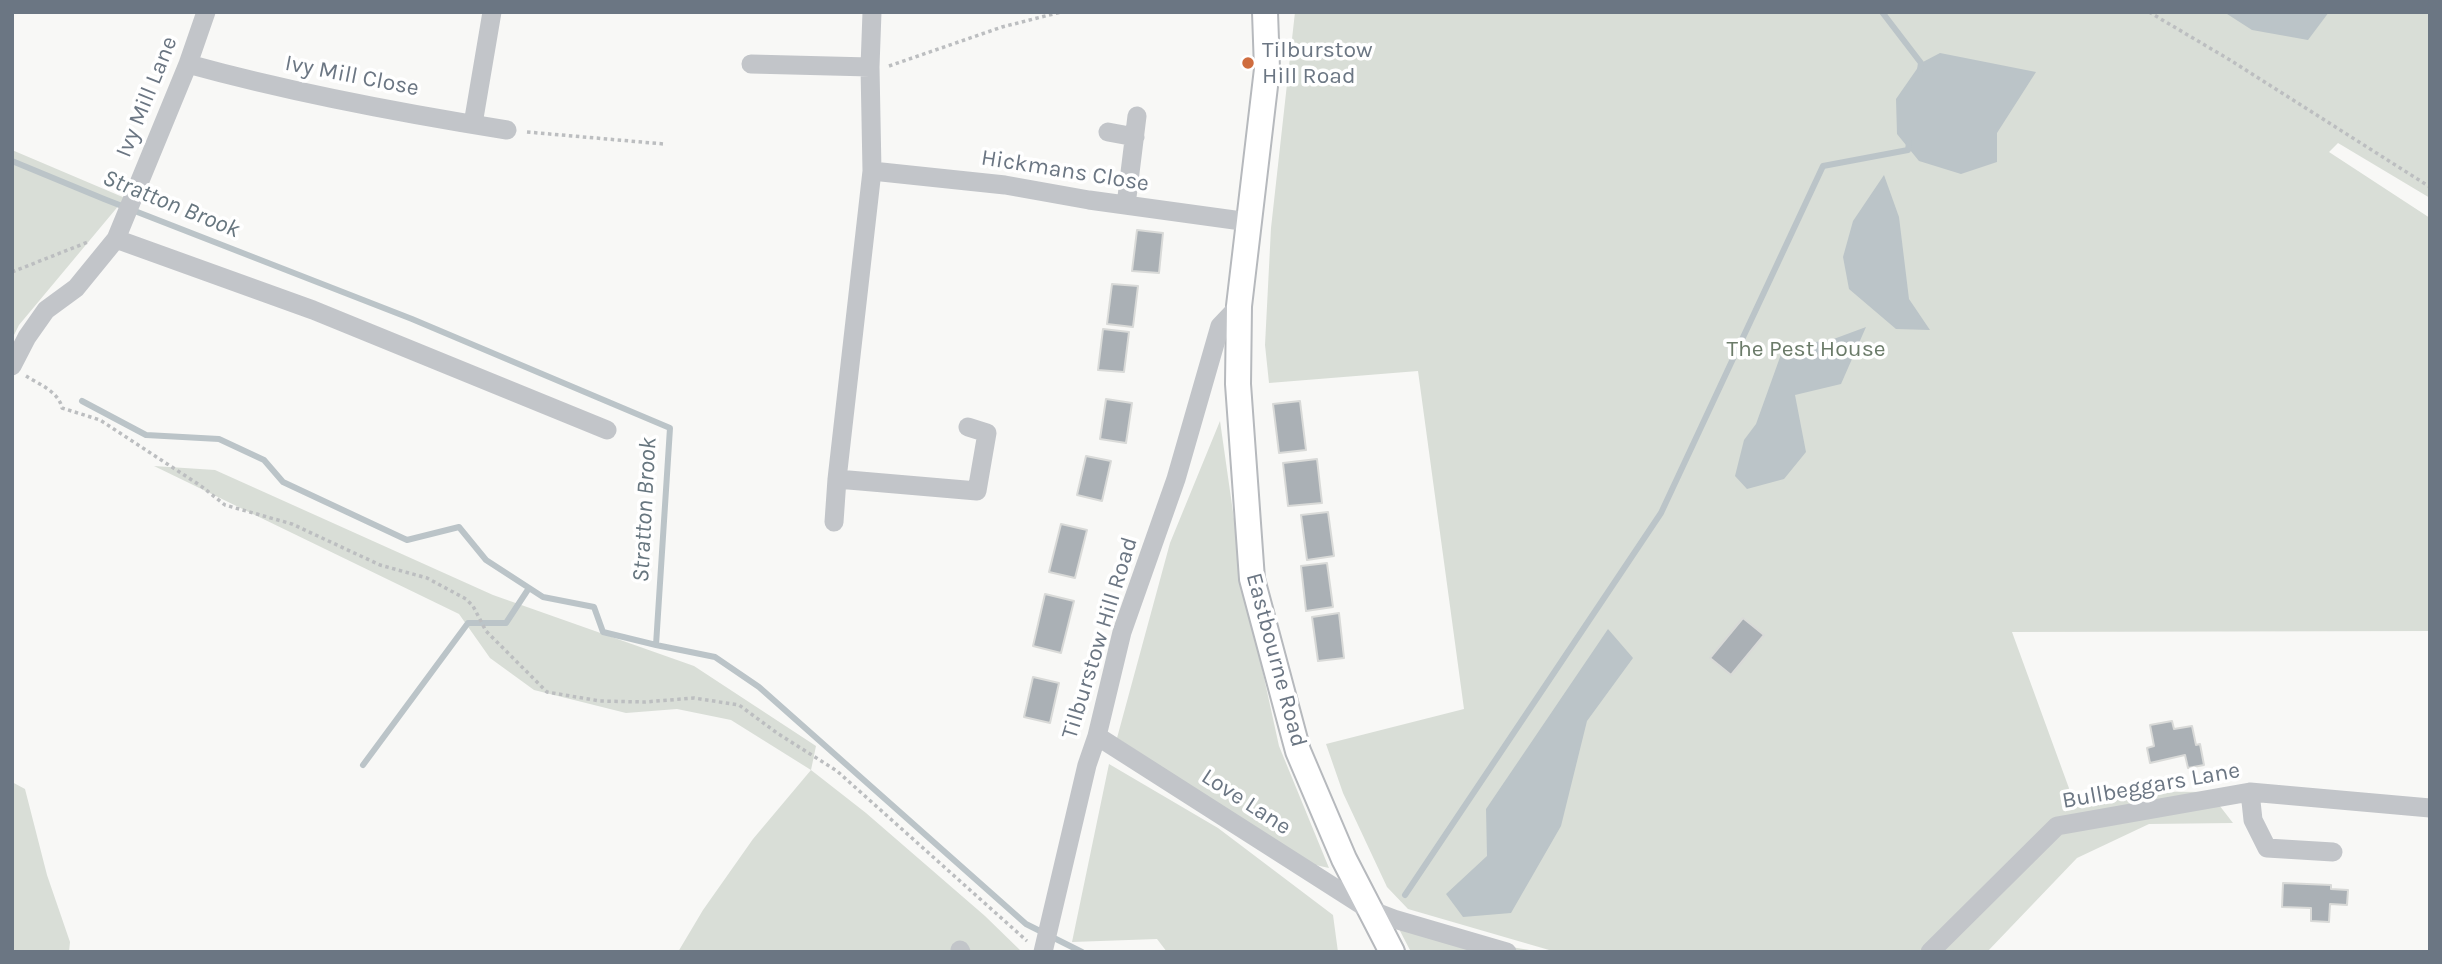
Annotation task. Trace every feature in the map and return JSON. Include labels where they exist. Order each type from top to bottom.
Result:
[{"type":"main road","name":"Eastbourne Road","points":[[1265,12],[1267,69],[1238,306],[1238,384],[1252,579],[1298,751],[1368,909],[1392,952]]},
{"type":"street","name":"Ivy Mill Lane","points":[[17,370],[27,337],[46,310],[76,288],[116,239],[188,64],[206,12]]},
{"type":"street","points":[[473,124],[492,12]]},
{"type":"street","points":[[834,522],[872,171],[872,12]]},
{"type":"street","name":"Ivy Mill Close","points":[[188,64],[252,82],[507,130]]},
{"type":"street","points":[[751,64],[870,67]]},
{"type":"street","points":[[1126,205],[1137,116]]},
{"type":"street","points":[[1108,132],[1135,137]]},
{"type":"street","name":"Hickmans Close","points":[[872,171],[1005,185],[1249,222]]},
{"type":"street","points":[[116,239],[313,310],[607,430]]},
{"type":"street","name":"Tilburstow Hill Road","points":[[1046,943],[1087,765],[1097,736],[1122,632],[1176,479],[1220,326],[1238,306]]},
{"type":"street","points":[[837,479],[977,491],[987,433],[968,427]]},
{"type":"street","name":"Love Lane","points":[[1097,736],[1368,909]]},
{"type":"street","points":[[2250,792],[2253,820],[2267,848],[2333,852]]},
{"type":"street","name":"Bullbeggars Lane","points":[[1930,952],[2057,826],[2250,792],[2430,808]]},
{"type":"street","points":[[1368,909],[1507,952]]},
{"type":"path","points":[[870,67],[883,68],[1002,27],[1061,12]]},
{"type":"path","points":[[2149,12],[2430,187]]},
{"type":"path","points":[[507,130],[664,144]]},
{"type":"path","points":[[12,272],[94,239]]},
{"type":"path","points":[[17,370],[61,401],[62,408],[100,421],[201,486],[225,505],[292,524],[380,565],[427,578],[466,599],[486,631],[547,692],[600,701],[645,702],[694,698],[739,705],[837,771],[1036,948],[1046,943]]},
{"type":"green space","name":"The Pest House","points":[[1295,12],[2430,12],[2430,198],[2338,143],[2329,152],[2430,218],[2430,631],[2012,632],[2070,791],[2209,792],[2233,823],[2149,824],[2077,858],[1987,952],[1556,952],[1408,909],[1387,887],[1343,793],[1326,744],[1464,709],[1418,371],[1269,383],[1265,345],[1271,228]]},
{"type":"green space","points":[[12,150],[125,198],[19,325],[12,339]]},
{"type":"green space","points":[[1220,421],[1243,582],[1279,746],[1329,868],[1311,864],[1117,738],[1170,543]]},
{"type":"green space","points":[[154,466],[215,470],[493,595],[694,666],[816,746],[811,770],[731,720],[677,709],[626,713],[534,690],[490,658],[459,614]]},
{"type":"green space","points":[[1109,764],[1218,828],[1333,915],[1338,952],[1167,952],[1157,939],[1072,942]]},
{"type":"green space","points":[[811,770],[866,813],[985,916],[1022,952],[678,952],[703,910],[753,839]]},
{"type":"green space","points":[[12,782],[25,789],[47,875],[70,942],[69,952],[12,952]]},
{"type":"green space","points":[[1399,929],[1542,952],[1411,952]]},
{"type":"shaded area","points":[[2224,12],[2329,12],[2308,40],[2252,30]]},
{"type":"shaded area","points":[[1940,53],[2036,72],[1997,133],[1997,162],[1961,174],[1919,161],[1897,134],[1896,99],[1921,63]]},
{"type":"shaded area","points":[[1884,175],[1899,217],[1909,299],[1930,330],[1896,329],[1849,289],[1843,257],[1853,221]]},
{"type":"shaded area","points":[[1866,327],[1841,384],[1795,395],[1806,452],[1784,479],[1747,489],[1735,476],[1744,440],[1756,424],[1784,346],[1831,340]]},
{"type":"shaded area","points":[[1608,629],[1633,658],[1587,721],[1561,826],[1511,913],[1463,917],[1446,894],[1487,856],[1486,809]]},
{"type":"building","points":[[1137,230],[1163,233],[1159,273],[1132,271]]},
{"type":"building","points":[[1112,284],[1138,286],[1133,327],[1107,324]]},
{"type":"building","points":[[1103,329],[1129,332],[1124,372],[1098,370]]},
{"type":"building","points":[[1106,399],[1132,403],[1126,443],[1100,439]]},
{"type":"building","points":[[1300,401],[1306,450],[1279,453],[1273,404]]},
{"type":"building","points":[[1086,456],[1111,461],[1102,501],[1077,495]]},
{"type":"building","points":[[1317,459],[1322,503],[1288,506],[1283,463]]},
{"type":"building","points":[[1328,512],[1334,556],[1307,560],[1301,515]]},
{"type":"building","points":[[1061,524],[1087,530],[1075,578],[1049,572]]},
{"type":"building","points":[[1327,563],[1333,607],[1306,611],[1301,566]]},
{"type":"building","points":[[1045,594],[1074,601],[1061,653],[1033,646]]},
{"type":"building","points":[[1339,613],[1344,658],[1318,661],[1312,617]]},
{"type":"building","points":[[1743,618],[1764,635],[1731,675],[1710,658]]},
{"type":"building","points":[[1033,677],[1059,683],[1050,723],[1024,717]]},
{"type":"building","points":[[2172,721],[2174,729],[2192,726],[2196,745],[2200,744],[2204,765],[2188,768],[2185,755],[2150,763],[2147,748],[2154,746],[2150,725]]},
{"type":"building","points":[[2283,883],[2331,885],[2331,889],[2348,890],[2347,905],[2330,904],[2329,922],[2311,921],[2311,908],[2282,907]]},
{"type":"waterway","points":[[1882,12],[1921,63],[1920,70]]},
{"type":"waterway","points":[[1405,895],[1661,513],[1823,166],[1908,150],[1909,143]]},
{"type":"waterway","name":"Stratton Brook","points":[[12,161],[412,319],[670,428],[656,645],[715,657],[759,687],[1026,924],[1082,952]]},
{"type":"waterway","points":[[82,401],[146,435],[219,439],[264,460],[283,482],[407,540],[459,527],[486,560],[543,597],[594,607],[603,632],[656,645]]},
{"type":"waterway","points":[[363,765],[468,623],[506,623],[529,588]]},
{"type":"place","name":"Tilburstow Hill Road","points":[[1248,63]]}]
